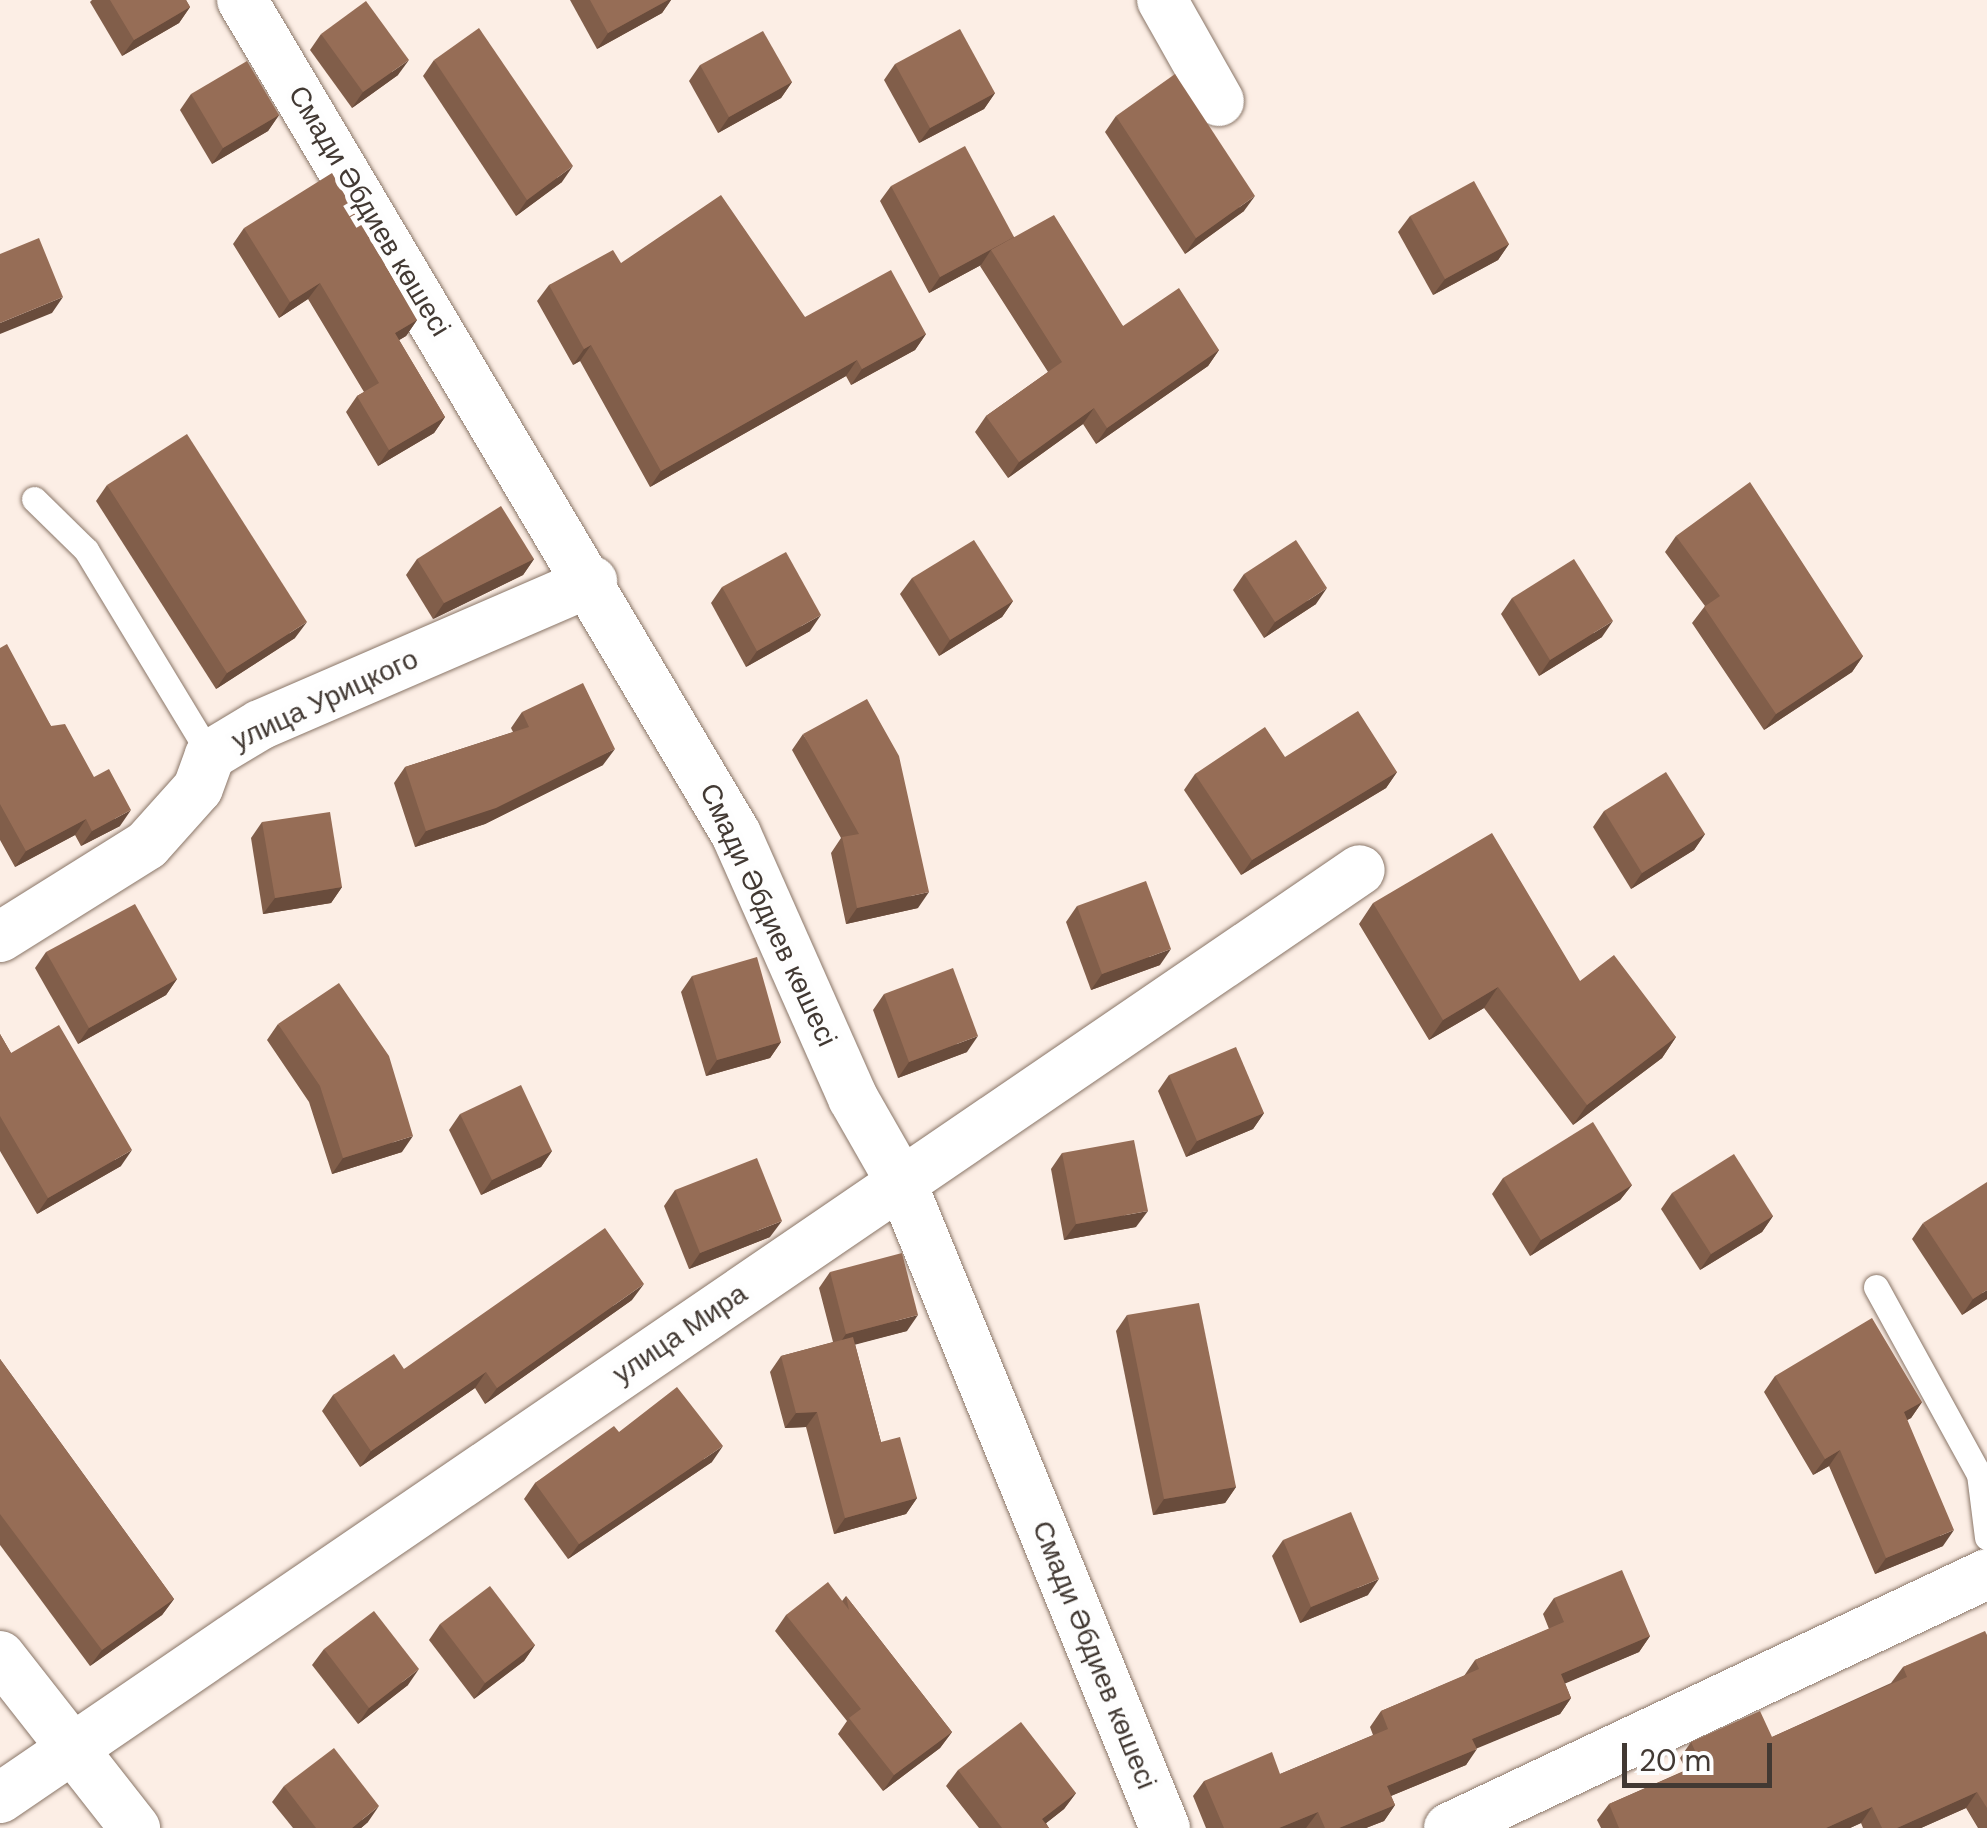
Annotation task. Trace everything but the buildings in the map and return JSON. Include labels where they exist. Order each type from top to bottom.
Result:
[{"type":"street","name":"Смади Әбдиев көшесі","points":[[242,0],[592,581],[736,834],[853,1098],[902,1184],[1165,1828]]},
{"type":"street","points":[[1162,0],[1180,22],[1219,101]]},
{"type":"street","name":"улица Урицкого","points":[[0,937],[147,845],[198,788],[210,755],[260,726],[592,581]]},
{"type":"street","name":"улица Мира","points":[[0,1798],[70,1744],[902,1184],[1360,870]]},
{"type":"street","points":[[1448,1828],[1987,1574]]},
{"type":"street","points":[[0,1656],[134,1828]]},
{"type":"lane","points":[[34,499],[86,550],[210,755]]},
{"type":"lane","points":[[1876,1287],[1979,1474],[1987,1537]]}]
